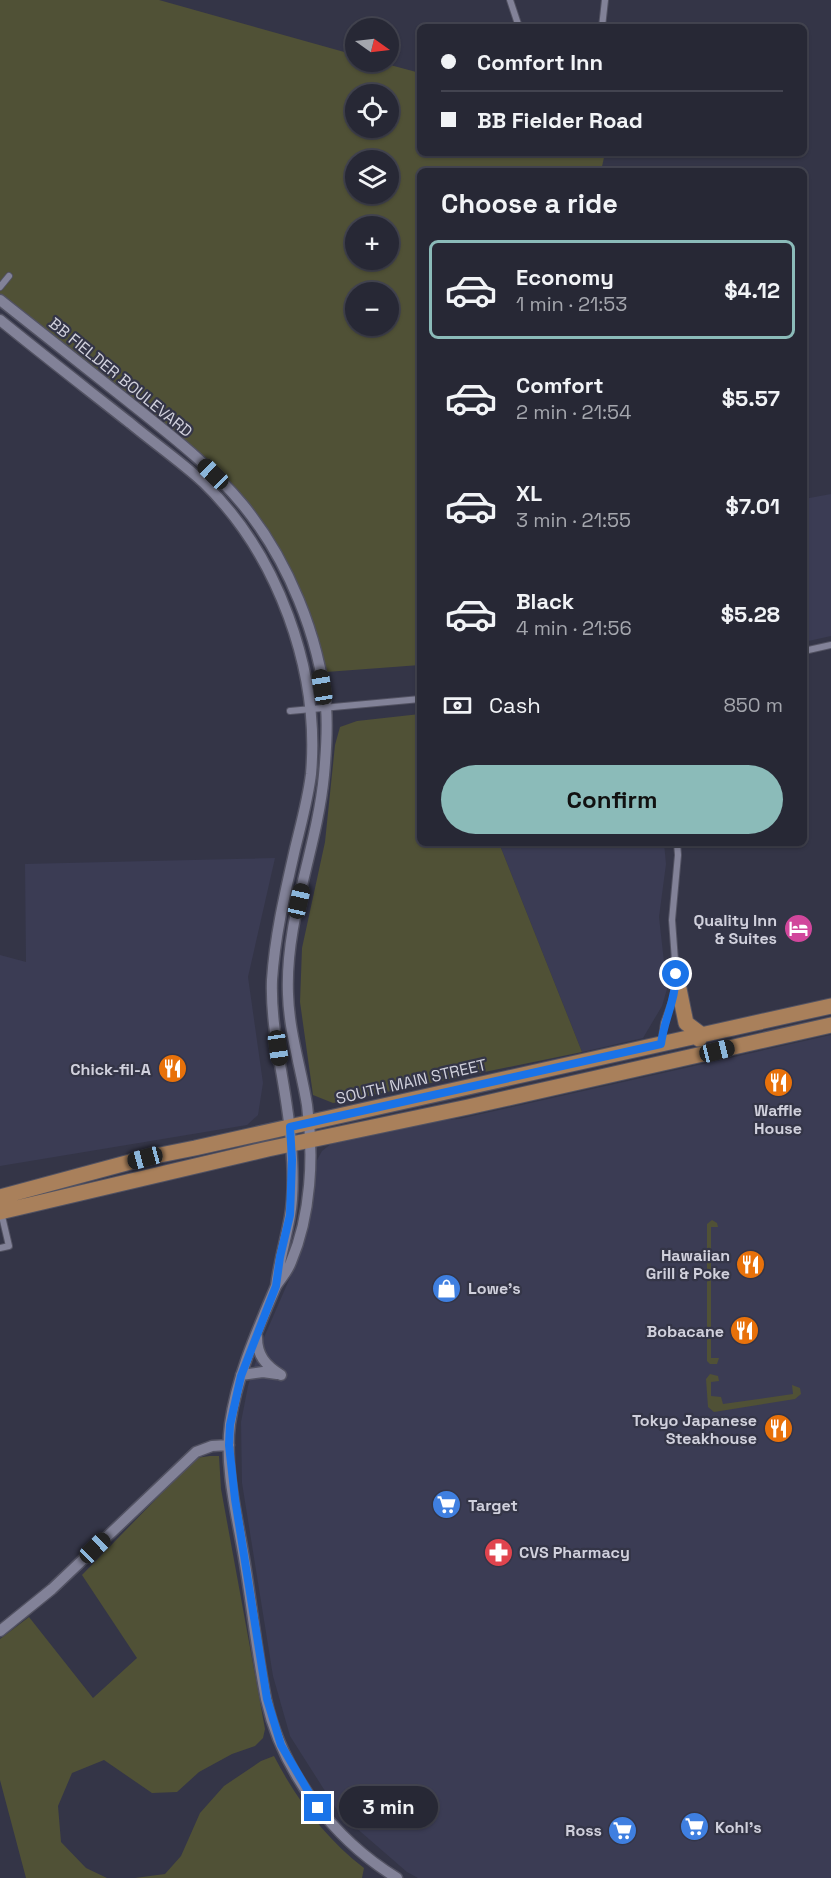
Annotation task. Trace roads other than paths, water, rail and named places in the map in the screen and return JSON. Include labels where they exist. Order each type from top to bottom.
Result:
[{"type":"main road","points":[[671,1062],[672,1054],[693,1045],[702,1035],[686,1023],[676,974]]},
{"type":"main road","name":"SOUTH MAIN STREET","points":[[0,1207],[145,1158],[831,1006]]},
{"type":"main road","points":[[0,1207],[671,1062],[831,1025]]},
{"type":"main road","points":[[629,1071],[658,1051],[661,1044]]},
{"type":"street","points":[[510,0],[518,24]]},
{"type":"street","points":[[602,24],[605,0]]},
{"type":"street","points":[[0,286],[9,276]]},
{"type":"street","name":"BB FIELDER BOULEVARD","points":[[0,300],[184,446],[242,504],[267,538],[289,579],[306,622],[319,666],[326,708],[326,745],[321,799],[293,929],[288,964],[288,1012],[307,1104],[309,1141],[307,1206],[300,1238],[290,1265],[276,1286]]},
{"type":"street","name":"BB FIELDER BOULEVARD","points":[[0,320],[175,458],[204,484],[229,512],[253,544],[274,584],[292,628],[304,667],[311,708],[311,774],[278,924],[272,982],[273,1014],[291,1145],[290,1215],[276,1286]]},
{"type":"street","points":[[807,650],[831,645]]},
{"type":"street","points":[[290,711],[417,699]]},
{"type":"street","points":[[661,1044],[664,1023],[676,990],[672,920],[677,846]]},
{"type":"street","points":[[0,1207],[9,1246],[0,1248]]},
{"type":"street","points":[[276,1286],[241,1376],[230,1425],[229,1445],[235,1499],[267,1699],[280,1742],[294,1770],[318,1808],[354,1845],[397,1878]]},
{"type":"street","points":[[241,1376],[263,1372],[281,1375],[266,1364],[257,1350],[259,1327]]},
{"type":"street","points":[[0,1631],[52,1589],[196,1452],[212,1446],[229,1445]]},
{"type":"place","name":"Quality Inn & Suites","points":[[798,929]]},
{"type":"place","name":"Chick-fil-A","points":[[172,1069]]},
{"type":"place","name":"Waffle House","points":[[778,1082]]},
{"type":"place","name":"Hawaiian Grill & Poke","points":[[751,1264]]},
{"type":"place","name":"Lowe's","points":[[447,1288]]},
{"type":"place","name":"Bobacane","points":[[745,1331]]},
{"type":"place","name":"Tokyo Japanese Steakhouse","points":[[778,1429]]},
{"type":"place","name":"Target","points":[[447,1505]]},
{"type":"place","name":"CVS Pharmacy","points":[[498,1552]]},
{"type":"place","name":"Kohl's","points":[[694,1827]]},
{"type":"place","name":"Ross","points":[[623,1830]]}]
